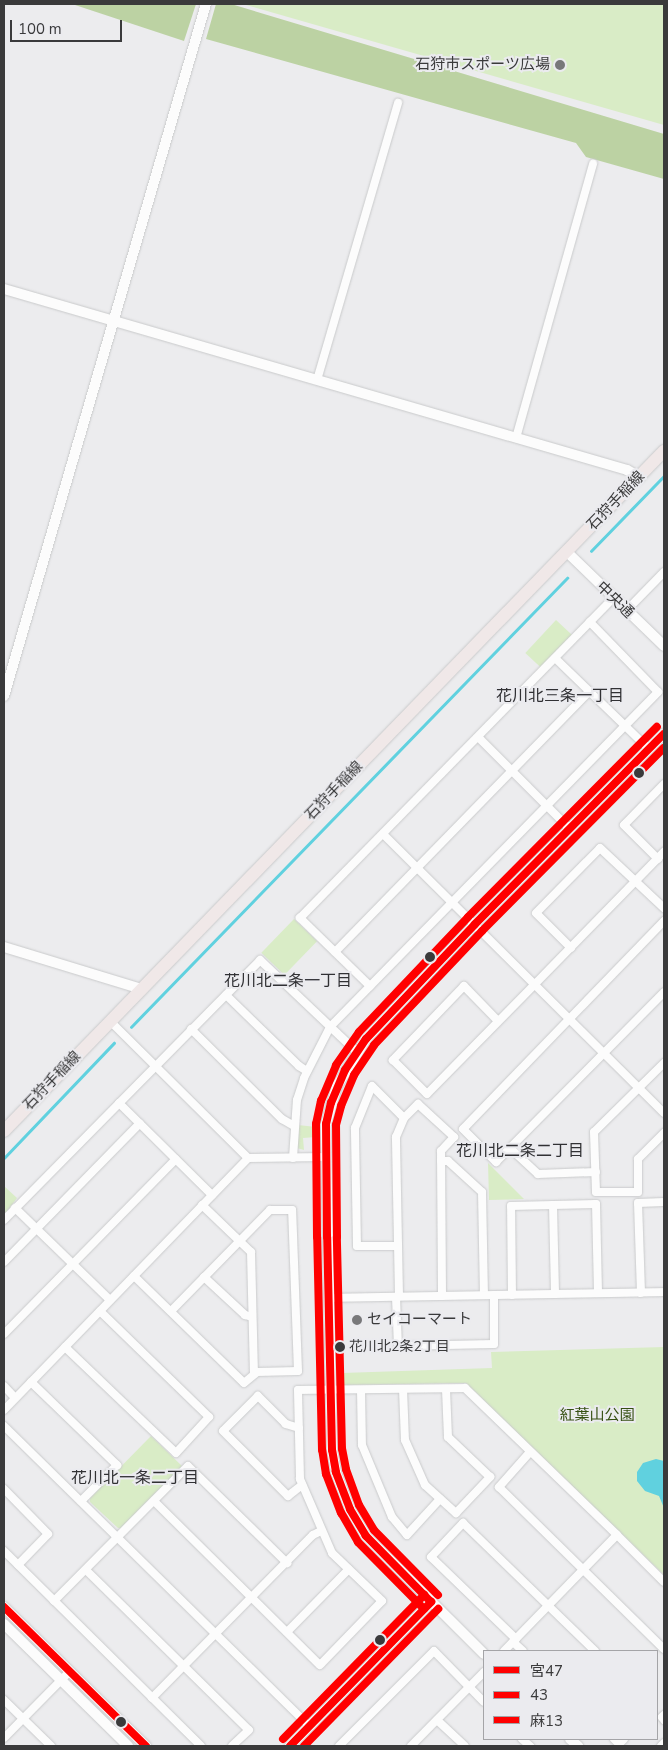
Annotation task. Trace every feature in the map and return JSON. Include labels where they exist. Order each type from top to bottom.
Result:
[{"type":"main road","name":"石狩手稲線","points":[[4,1131],[664,451]]},
{"type":"street","points":[[4,696],[206,4]]},
{"type":"street","points":[[317,380],[398,103]]},
{"type":"street","points":[[516,438],[593,164]]},
{"type":"street","points":[[4,289],[627,470],[640,477]]},
{"type":"street","name":"中央通","points":[[567,552],[664,646]]},
{"type":"street","points":[[626,611],[664,572]]},
{"type":"street","points":[[370,986],[300,918],[613,598]]},
{"type":"street","points":[[293,1158],[297,1100],[307,1071],[330,1027],[658,692],[590,622]]},
{"type":"street","points":[[555,658],[649,749]]},
{"type":"street","points":[[335,952],[589,692]]},
{"type":"street","points":[[483,1653],[366,1536],[350,1509],[336,1472],[332,1450],[326,1124],[331,1103],[345,1070],[372,1032],[475,924],[664,734]]},
{"type":"street","points":[[478,737],[548,804],[570,829]]},
{"type":"street","points":[[658,859],[624,825],[664,784]]},
{"type":"street","points":[[383,834],[664,1113]]},
{"type":"street","points":[[571,948],[536,913],[600,848],[664,908]]},
{"type":"street","points":[[498,1022],[464,986],[393,1060],[427,1094],[498,1022],[535,984],[636,882],[664,852]]},
{"type":"street","points":[[664,921],[463,1129],[496,1162],[664,992]]},
{"type":"street","points":[[4,947],[141,989]]},
{"type":"street","points":[[4,1220],[260,960],[357,1052]]},
{"type":"street","points":[[226,995],[299,1066],[307,1071]]},
{"type":"street","points":[[110,1021],[248,1158],[326,1157]]},
{"type":"street","points":[[191,1029],[282,1119],[294,1126]]},
{"type":"street","points":[[664,1063],[640,1089],[594,1132],[596,1192],[638,1192],[638,1159],[664,1134]]},
{"type":"street","points":[[398,1246],[357,1246],[355,1128],[372,1086],[404,1118]]},
{"type":"street","points":[[119,1103],[212,1195]]},
{"type":"street","points":[[442,1296],[441,1151],[454,1137],[418,1104],[404,1118],[396,1137],[398,1346],[494,1344],[494,1295]]},
{"type":"street","points":[[4,1262],[140,1123]]},
{"type":"street","points":[[510,1148],[538,1174],[596,1172]]},
{"type":"street","points":[[4,1410],[248,1158]]},
{"type":"street","points":[[4,1334],[176,1159]]},
{"type":"street","points":[[441,1161],[448,1161],[482,1192],[484,1295]]},
{"type":"street","points":[[641,1293],[638,1203],[664,1202]]},
{"type":"street","points":[[512,1295],[511,1206],[596,1204],[598,1293]]},
{"type":"street","points":[[202,1205],[251,1252],[254,1374]]},
{"type":"street","points":[[553,1205],[554,1294]]},
{"type":"street","points":[[15,1208],[110,1300]]},
{"type":"street","points":[[134,1276],[244,1383],[258,1372],[298,1371],[292,1210],[270,1210],[171,1311]]},
{"type":"street","points":[[204,1277],[245,1315],[252,1317]]},
{"type":"street","points":[[328,1298],[664,1292]]},
{"type":"street","points":[[65,1347],[176,1453],[209,1417],[100,1311]]},
{"type":"street","points":[[31,1382],[117,1465],[81,1501]]},
{"type":"street","points":[[4,1386],[16,1398]]},
{"type":"street","points":[[154,1501],[320,1665],[382,1601],[332,1553],[302,1485],[300,1479],[298,1390],[465,1388],[664,1582]]},
{"type":"street","points":[[403,1389],[405,1440],[425,1485],[456,1514],[490,1477],[448,1437],[446,1389]]},
{"type":"street","points":[[361,1390],[362,1445],[392,1517],[407,1534],[440,1499]]},
{"type":"street","points":[[299,1428],[286,1424],[258,1396],[224,1431],[288,1496],[302,1485]]},
{"type":"street","points":[[4,1426],[309,1726]]},
{"type":"street","points":[[530,1452],[499,1487],[664,1650]]},
{"type":"street","points":[[54,1601],[188,1466],[287,1563]]},
{"type":"street","points":[[4,1489],[48,1534],[18,1565]]},
{"type":"street","points":[[522,1650],[431,1557],[463,1523],[594,1650]]},
{"type":"street","points":[[152,1698],[313,1535],[321,1531]]},
{"type":"street","points":[[505,1650],[617,1535]]},
{"type":"street","points":[[4,1551],[201,1746]]},
{"type":"street","points":[[86,1570],[249,1730],[232,1746]]},
{"type":"street","points":[[287,1632],[349,1570]]},
{"type":"street","points":[[290,1746],[431,1602]]},
{"type":"street","points":[[4,1608],[143,1746]]},
{"type":"street","points":[[4,1624],[128,1746]]},
{"type":"street","points":[[340,1746],[434,1650],[483,1701]]},
{"type":"street","points":[[4,1738],[69,1672]]},
{"type":"street","points":[[411,1746],[483,1673]]},
{"type":"street","points":[[4,1700],[51,1746]]},
{"type":"street","points":[[664,1715],[662,1718],[664,1720]]},
{"type":"street","points":[[437,1720],[465,1746]]},
{"type":"street","points":[[661,1746],[664,1743]]},
{"type":"green space","points":[[72,4],[196,4],[184,41]]},
{"type":"green space","points":[[216,4],[231,4],[664,134],[664,179],[586,157],[576,143],[206,39]]},
{"type":"green space","name":"石狩市スポーツ広場","points":[[664,4],[664,125],[246,5]]},
{"type":"green space","points":[[556,620],[572,635],[541,668],[525,653]]},
{"type":"green space","points":[[294,919],[317,941],[284,975],[261,953]]},
{"type":"green space","points":[[298,1125],[316,1127],[316,1137],[303,1138],[304,1150],[297,1148]]},
{"type":"green space","points":[[488,1163],[524,1199],[489,1200]]},
{"type":"green space","points":[[4,1186],[17,1198],[6,1213],[4,1211]]},
{"type":"green space","name":"紅葉山公園","points":[[664,1347],[664,1575],[466,1383],[343,1385],[342,1373],[492,1368],[491,1352]]},
{"type":"green space","points":[[151,1436],[182,1466],[121,1528],[118,1528],[90,1502],[90,1498]]},
{"type":"water","points":[[656,1459],[664,1461],[664,1508],[659,1496],[645,1491],[637,1481],[637,1472],[643,1463]]},
{"type":"waterway","points":[[591,551],[664,476]]},
{"type":"waterway","points":[[131,1027],[567,578]]},
{"type":"waterway","points":[[4,1158],[114,1043]]},
{"type":"transit line","name":"麻13","points":[[424,1609],[358,1542],[341,1513],[326,1474],[322,1450],[317,1237],[316,1124],[321,1101],[336,1065],[359,1032],[468,917],[657,727]]},
{"type":"transit line","name":"宮47","points":[[431,1602],[366,1536],[350,1509],[336,1472],[332,1450],[327,1237],[326,1124],[331,1103],[345,1070],[366,1039],[475,924],[664,734]]},
{"type":"transit line","name":"43","points":[[438,1595],[374,1530],[359,1505],[346,1469],[342,1449],[336,1125],[341,1106],[354,1075],[374,1045],[482,931],[664,748]]},
{"type":"transit line","name":"麻13","points":[[283,1739],[424,1595]]},
{"type":"transit line","name":"宮47","points":[[290,1746],[431,1602]]},
{"type":"transit line","name":"宮47","points":[[4,1607],[146,1746]]},
{"type":"transit line","name":"43","points":[[304,1746],[438,1609]]},
{"type":"place","name":"石狩市スポーツ広場","points":[[560,65]]},
{"type":"place","name":"セイコーマート","points":[[357,1320]]},
{"type":"place","name":"花川北2条2丁目","points":[[340,1347]]},
{"type":"district","name":"花川北三条一丁目","points":[[560,696]]},
{"type":"district","name":"花川北二条一丁目","points":[[288,981]]},
{"type":"district","name":"花川北二条二丁目","points":[[520,1151]]},
{"type":"district","name":"花川北一条二丁目","points":[[135,1478]]}]
